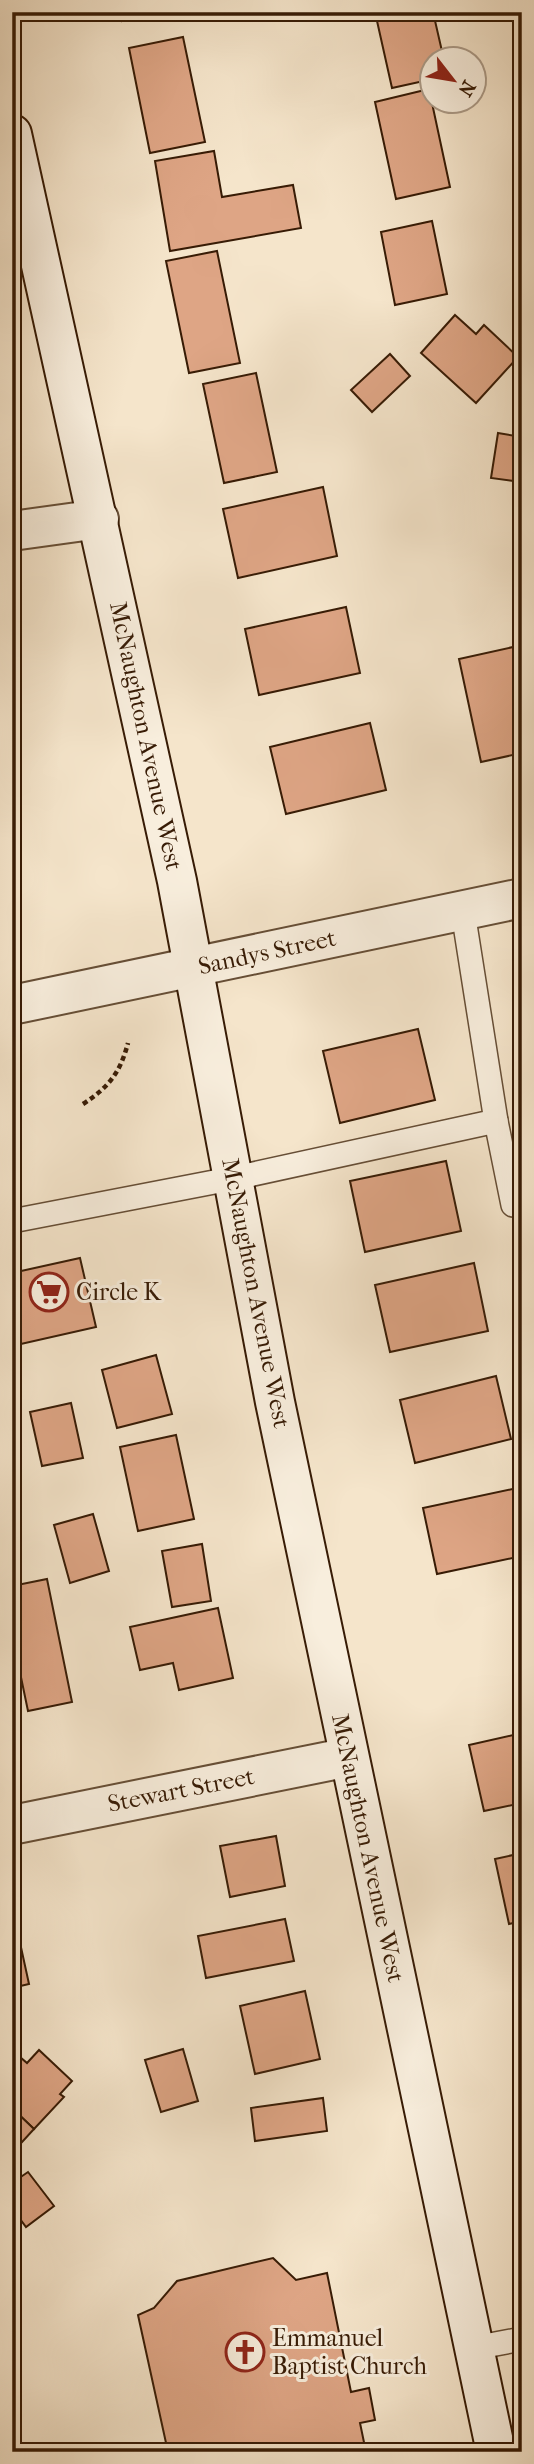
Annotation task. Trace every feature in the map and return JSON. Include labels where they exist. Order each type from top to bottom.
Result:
[{"type":"main road","name":"McNaughton Avenue West","points":[[12,134],[100,519],[177,881],[275,1402],[496,2452]]},
{"type":"main road","points":[[12,531],[100,519]]},
{"type":"main road","name":"Sandys Street","points":[[12,1005],[522,898]]},
{"type":"main road","name":"Stewart Street","points":[[12,1825],[349,1757]]},
{"type":"lane","points":[[463,912],[496,1121],[513,1205]]},
{"type":"lane","points":[[12,1221],[235,1178],[496,1121]]},
{"type":"lane","points":[[474,2348],[522,2339]]},
{"type":"path","points":[[83,1104],[99,1094],[121,1069],[128,1043]]},
{"type":"building","points":[[121,12],[163,12],[122,21]]},
{"type":"building","points":[[375,12],[433,12],[441,46],[419,46],[419,82],[392,88]]},
{"type":"building","points":[[183,37],[205,142],[150,153],[129,48]]},
{"type":"building","points":[[419,91],[419,116],[435,116],[450,187],[396,199],[375,102]]},
{"type":"building","points":[[214,151],[222,197],[293,185],[301,228],[170,251],[155,161]]},
{"type":"building","points":[[432,221],[447,294],[395,305],[381,232]]},
{"type":"building","points":[[217,251],[240,363],[189,373],[166,261]]},
{"type":"building","points":[[455,315],[476,334],[484,325],[518,357],[476,403],[421,353]]},
{"type":"building","points":[[390,354],[410,376],[372,412],[351,390]]},
{"type":"building","points":[[256,373],[277,472],[224,483],[203,384]]},
{"type":"building","points":[[498,433],[522,437],[522,482],[491,478]]},
{"type":"building","points":[[323,487],[337,556],[238,578],[223,509]]},
{"type":"building","points":[[346,607],[360,673],[259,695],[245,629]]},
{"type":"building","points":[[522,645],[522,753],[481,762],[459,659]]},
{"type":"building","points":[[370,723],[386,790],[286,814],[270,747]]},
{"type":"building","points":[[418,1029],[435,1100],[340,1123],[323,1051]]},
{"type":"building","points":[[446,1161],[461,1231],[365,1252],[350,1181]]},
{"type":"building","points":[[80,1258],[96,1327],[12,1346],[12,1273]]},
{"type":"building","points":[[474,1263],[488,1331],[390,1352],[375,1285]]},
{"type":"building","points":[[156,1355],[172,1414],[117,1428],[102,1370]]},
{"type":"building","points":[[496,1376],[511,1439],[415,1463],[400,1400]]},
{"type":"building","points":[[71,1403],[83,1458],[42,1466],[30,1412]]},
{"type":"building","points":[[176,1435],[194,1519],[138,1531],[120,1447]]},
{"type":"building","points":[[522,1487],[522,1556],[437,1574],[423,1508]]},
{"type":"building","points":[[93,1514],[109,1571],[70,1583],[54,1525]]},
{"type":"building","points":[[202,1544],[211,1601],[172,1607],[162,1551]]},
{"type":"building","points":[[47,1579],[72,1702],[28,1711],[12,1634],[12,1586]]},
{"type":"building","points":[[218,1608],[233,1678],[179,1690],[173,1663],[140,1670],[130,1627]]},
{"type":"building","points":[[522,1733],[522,1803],[484,1811],[469,1745]]},
{"type":"building","points":[[276,1836],[285,1886],[230,1897],[220,1846]]},
{"type":"building","points":[[522,1853],[522,1921],[509,1924],[495,1859]]},
{"type":"building","points":[[12,1906],[29,1984],[12,1988]]},
{"type":"building","points":[[285,1919],[294,1961],[206,1978],[198,1936]]},
{"type":"building","points":[[305,1991],[320,2059],[255,2074],[240,2006]]},
{"type":"building","points":[[183,2049],[198,2101],[161,2112],[145,2060]]},
{"type":"building","points":[[12,2050],[27,2063],[39,2050],[72,2081],[60,2094],[64,2097],[34,2129],[12,2108]]},
{"type":"building","points":[[323,2098],[327,2131],[255,2141],[251,2108]]},
{"type":"building","points":[[12,2108],[34,2129],[12,2153]]},
{"type":"building","points":[[28,2172],[54,2206],[26,2227],[12,2208],[12,2183]]},
{"type":"building","name":"Emmanuel Baptist Church","points":[[273,2258],[296,2280],[327,2273],[351,2392],[369,2388],[375,2420],[360,2423],[366,2452],[168,2452],[138,2315],[154,2308],[177,2281]]},
{"type":"place","name":"Circle K","points":[[49,1292]]},
{"type":"place","name":"Emmanuel Baptist Church","points":[[245,2352]]}]
